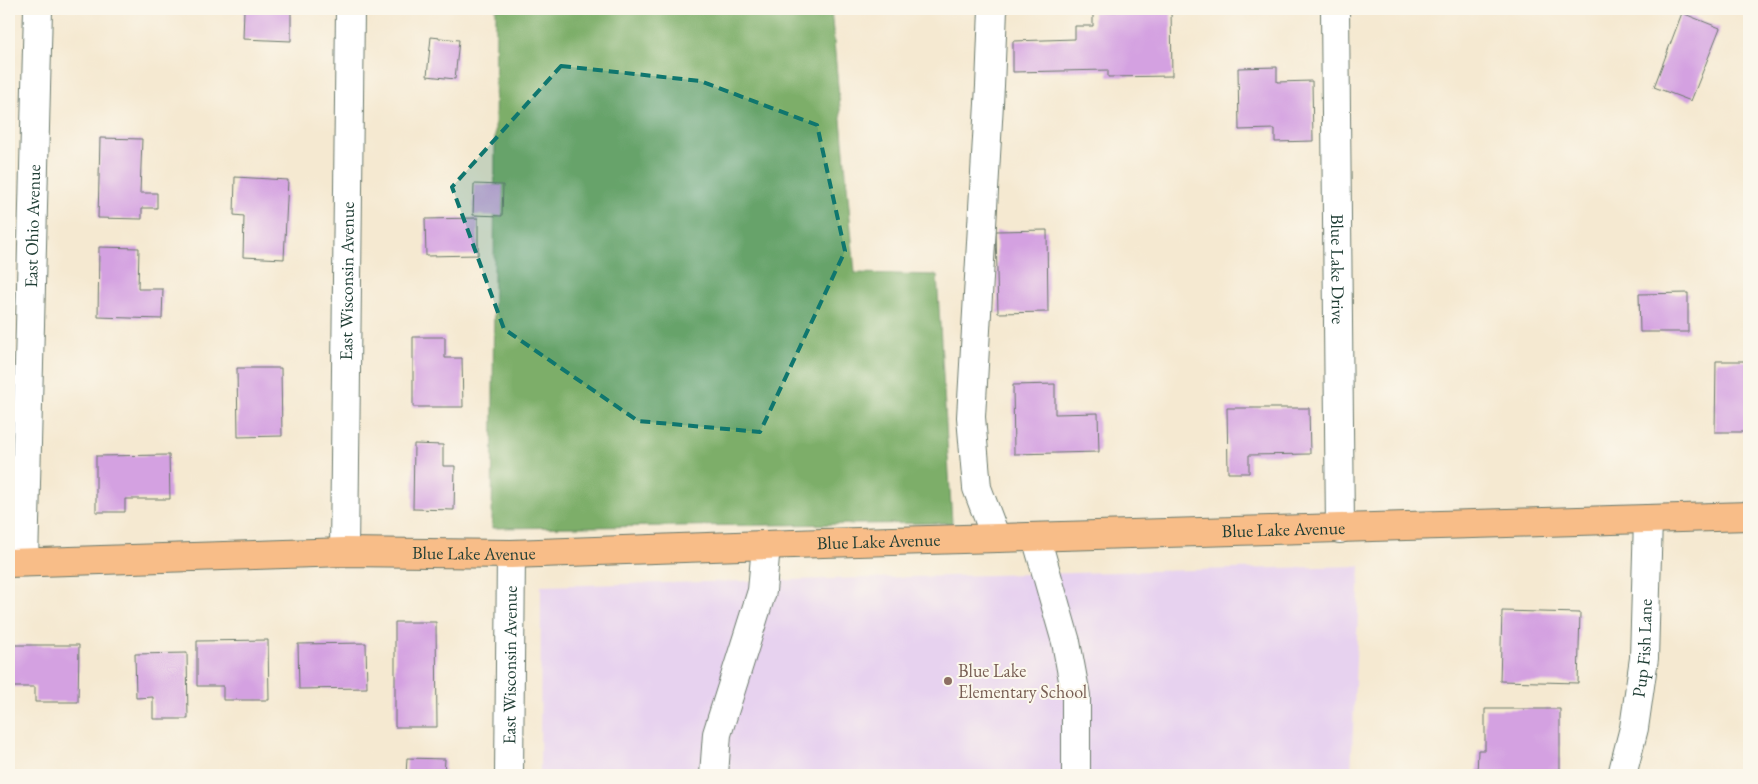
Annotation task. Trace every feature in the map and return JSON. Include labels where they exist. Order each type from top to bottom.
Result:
[{"type":"main road","name":"Blue Lake Avenue","points":[[16,562],[344,552],[511,554],[1749,516]]},
{"type":"street","name":"East Ohio Avenue","points":[[16,562],[38,9]]},
{"type":"street","name":"East Wisconsin Avenue","points":[[344,552],[350,9]]},
{"type":"street","points":[[993,9],[972,417],[977,488],[996,538]]},
{"type":"street","name":"Blue Lake Drive","points":[[1335,9],[1340,528]]},
{"type":"street","name":"Pup Fish Lane","points":[[1622,775],[1634,728],[1644,658],[1648,519]]},
{"type":"street","points":[[1036,537],[1066,642],[1076,696],[1076,775]]},
{"type":"street","points":[[714,775],[717,734],[762,591],[766,545]]},
{"type":"street","name":"East Wisconsin Avenue","points":[[509,775],[511,554]]},
{"type":"highlighted area","points":[[561,66],[700,81],[817,125],[845,251],[760,432],[638,421],[504,329],[452,187]]},
{"type":"shaded area","name":"Blue Lake Elementary School","points":[[1360,566],[1351,775],[540,775],[541,586]]},
{"type":"green space","points":[[496,9],[831,9],[855,273],[937,275],[952,523],[492,528]]},
{"type":"building","points":[[244,9],[291,9],[291,41],[243,39]]},
{"type":"building","points":[[1145,9],[1171,9],[1172,76],[1108,77],[1108,70],[1013,72],[1013,41],[1075,39],[1075,26],[1093,26],[1093,12],[1145,11]]},
{"type":"building","points":[[1682,13],[1720,28],[1691,101],[1654,87]]},
{"type":"building","points":[[431,37],[459,40],[455,79],[427,76]]},
{"type":"building","points":[[1277,67],[1277,82],[1312,81],[1313,141],[1275,142],[1275,129],[1239,130],[1238,68]]},
{"type":"building","points":[[100,138],[142,139],[140,193],[157,193],[157,208],[142,208],[142,219],[98,218]]},
{"type":"building","points":[[235,177],[288,180],[284,259],[243,257],[244,216],[234,215]]},
{"type":"building","points":[[474,184],[503,185],[502,216],[473,215]]},
{"type":"building","points":[[478,218],[478,255],[426,256],[425,219]]},
{"type":"building","points":[[1047,230],[1048,312],[998,313],[996,231]]},
{"type":"building","points":[[99,247],[139,248],[138,289],[163,289],[162,319],[98,317]]},
{"type":"building","points":[[1688,293],[1688,332],[1640,332],[1639,294]]},
{"type":"building","points":[[413,337],[445,337],[445,358],[462,358],[463,407],[413,407]]},
{"type":"building","points":[[1716,361],[1749,361],[1749,432],[1715,432]]},
{"type":"building","points":[[237,368],[281,368],[282,436],[238,437]]},
{"type":"building","points":[[1055,384],[1055,414],[1098,413],[1099,452],[1014,454],[1013,385]]},
{"type":"building","points":[[1227,408],[1309,408],[1310,454],[1249,455],[1249,473],[1228,473]]},
{"type":"building","points":[[414,444],[443,445],[443,466],[455,466],[454,510],[413,509]]},
{"type":"building","points":[[169,455],[170,499],[125,499],[125,512],[96,512],[96,456]]},
{"type":"building","points":[[1502,611],[1580,613],[1578,683],[1500,681]]},
{"type":"building","points":[[395,622],[436,622],[437,727],[395,727]]},
{"type":"building","points":[[268,640],[269,700],[223,700],[223,686],[197,686],[197,641]]},
{"type":"building","points":[[366,643],[367,688],[299,689],[298,644]]},
{"type":"building","points":[[9,645],[79,645],[78,702],[35,702],[35,687],[9,687]]},
{"type":"building","points":[[187,653],[188,719],[153,719],[153,697],[136,698],[135,654]]},
{"type":"building","points":[[1485,709],[1560,709],[1560,775],[1477,775],[1478,750],[1485,750]]},
{"type":"building","points":[[407,758],[445,759],[444,775],[406,775]]},
{"type":"place","name":"Blue Lake Elementary School","points":[[948,681]]}]
